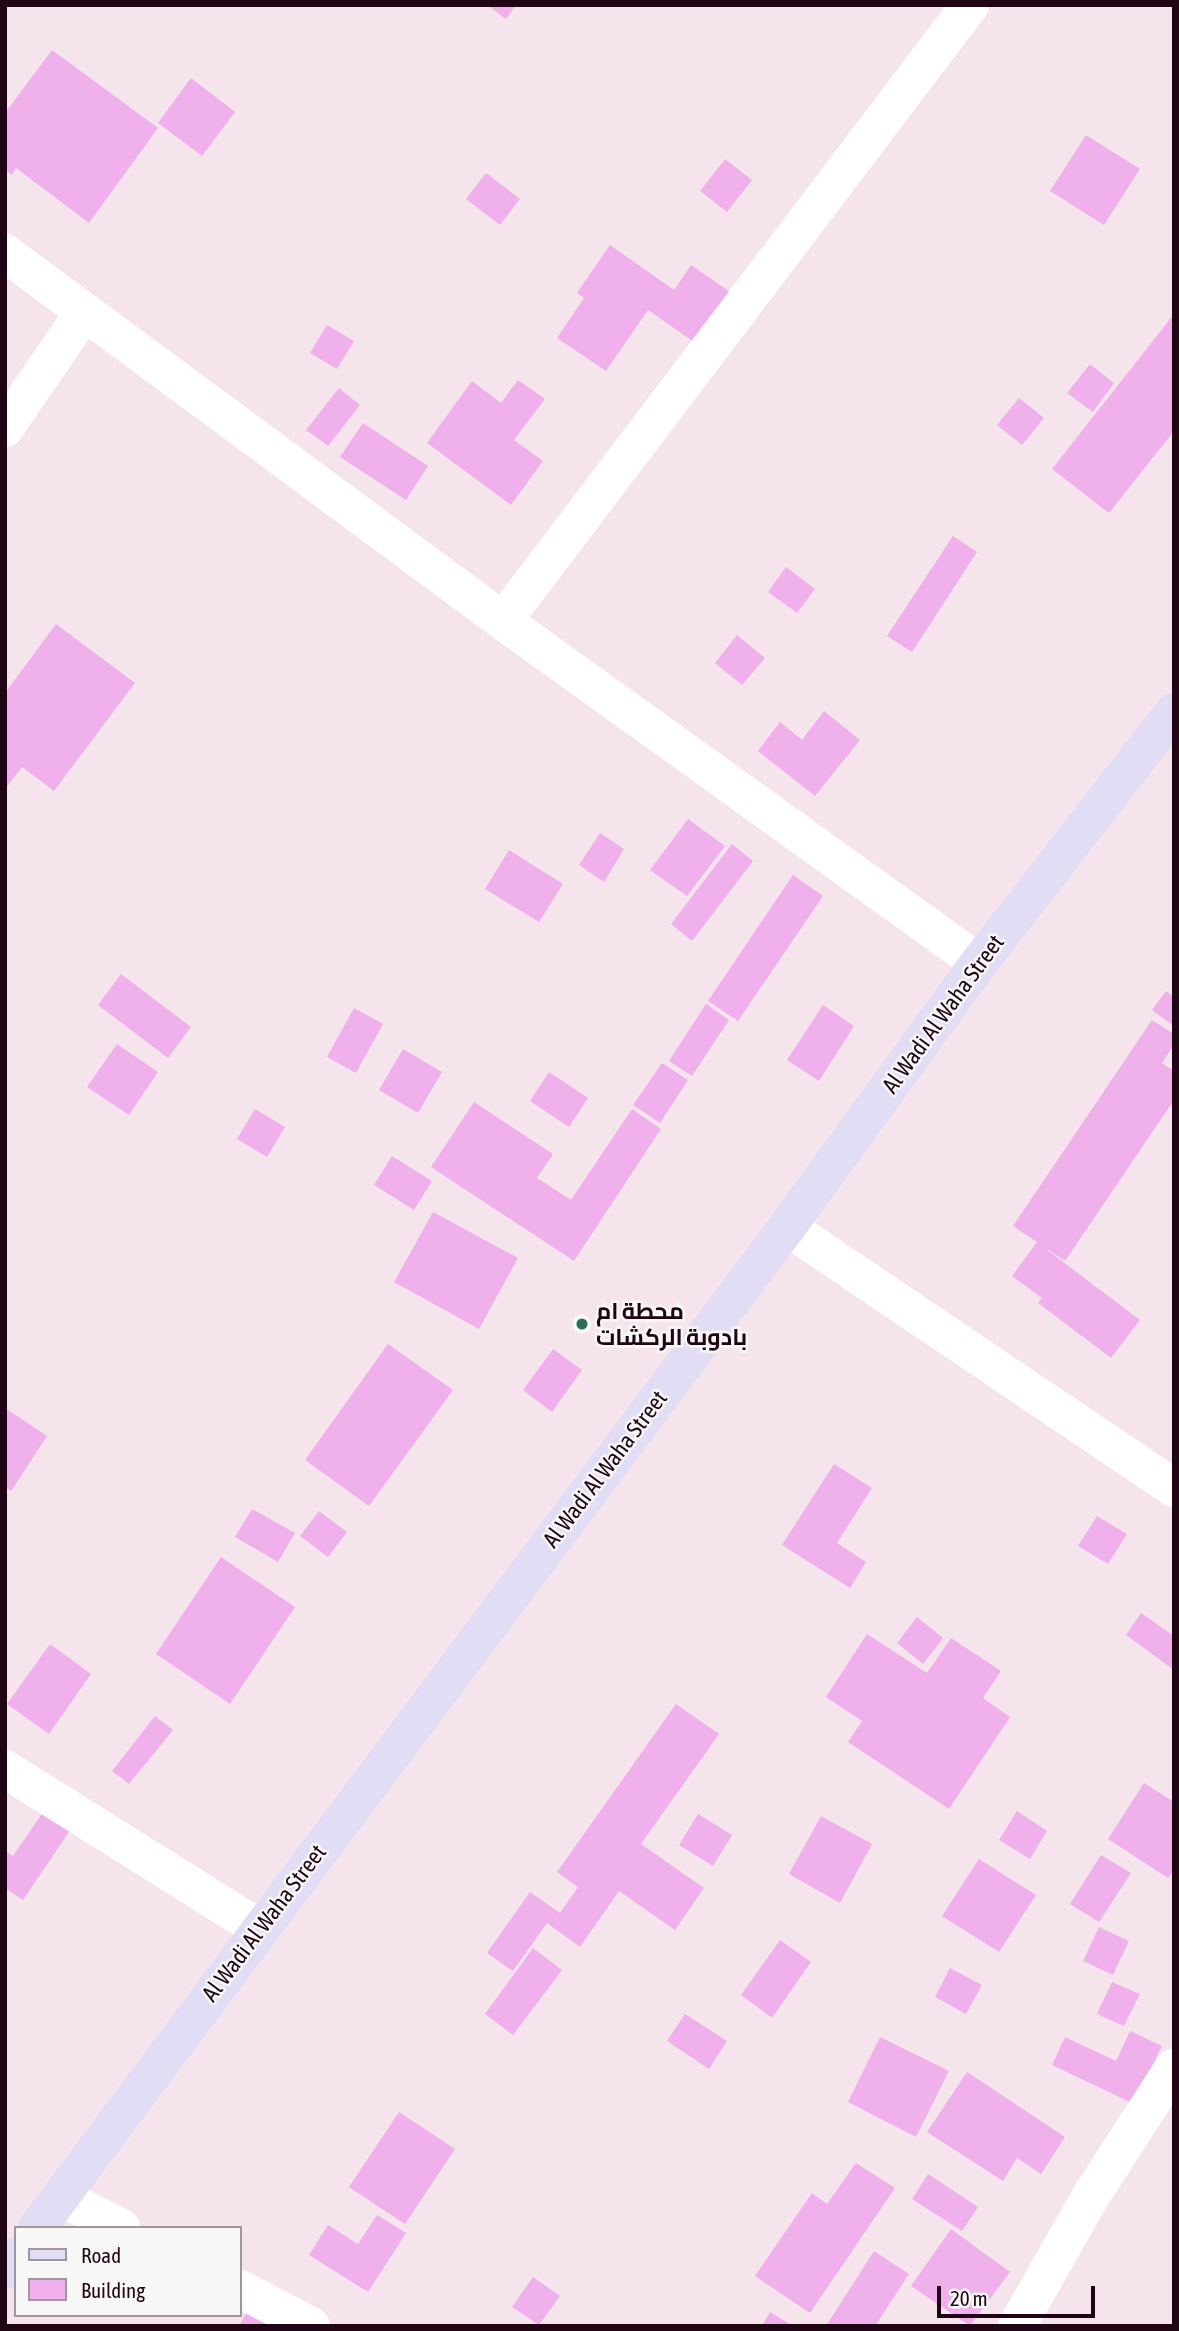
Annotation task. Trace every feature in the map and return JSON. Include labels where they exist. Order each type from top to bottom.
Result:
[{"type":"main road","name":"Al Wadi Al Waha Street","points":[[39,2226],[787,1227],[979,963],[1174,712]]},
{"type":"street","points":[[503,621],[970,5]]},
{"type":"street","points":[[5,253],[503,621],[979,963]]},
{"type":"street","points":[[5,428],[84,312]]},
{"type":"street","points":[[787,1227],[1174,1488]]},
{"type":"street","points":[[5,1769],[260,1929]]},
{"type":"street","points":[[1017,2326],[1091,2196],[1174,2067]]},
{"type":"street","points":[[61,2197],[117,2226]]},
{"type":"street","points":[[242,2290],[310,2326]]},
{"type":"building","points":[[487,5],[516,5],[506,19]]},
{"type":"building","points":[[52,50],[158,128],[89,223],[16,168],[12,175],[5,170],[5,113]]},
{"type":"building","points":[[191,78],[235,112],[202,156],[158,123]]},
{"type":"building","points":[[1086,135],[1140,169],[1104,225],[1050,191]]},
{"type":"building","points":[[725,159],[752,180],[727,212],[700,191]]},
{"type":"building","points":[[486,173],[520,199],[500,225],[466,199]]},
{"type":"building","points":[[610,245],[674,290],[691,265],[752,307],[717,358],[648,310],[606,371],[557,338],[584,298],[577,293]]},
{"type":"building","points":[[1174,314],[1174,431],[1109,513],[1052,469]]},
{"type":"building","points":[[327,325],[354,341],[337,369],[310,353]]},
{"type":"building","points":[[1090,364],[1114,383],[1093,412],[1067,393]]},
{"type":"building","points":[[518,380],[545,399],[514,440],[543,461],[511,505],[427,443],[472,381],[501,403]]},
{"type":"building","points":[[339,388],[360,405],[328,446],[306,430]]},
{"type":"building","points":[[1019,398],[1044,418],[1022,445],[997,425]]},
{"type":"building","points":[[363,423],[428,466],[406,500],[340,457]]},
{"type":"building","points":[[953,536],[977,552],[912,652],[887,636]]},
{"type":"building","points":[[786,567],[815,589],[797,613],[768,592]]},
{"type":"building","points":[[56,624],[135,683],[54,791],[22,767],[5,789],[5,693]]},
{"type":"building","points":[[737,635],[765,658],[742,685],[715,663]]},
{"type":"building","points":[[824,711],[860,740],[815,796],[758,751],[780,722],[802,740]]},
{"type":"building","points":[[688,819],[725,846],[687,896],[650,870]]},
{"type":"building","points":[[600,833],[624,849],[604,882],[579,865]]},
{"type":"building","points":[[732,844],[753,861],[692,941],[671,924]]},
{"type":"building","points":[[509,850],[563,884],[539,922],[485,889]]},
{"type":"building","points":[[793,875],[823,896],[738,1021],[708,1001]]},
{"type":"building","points":[[121,974],[191,1027],[168,1058],[98,1005]]},
{"type":"building","points":[[1166,991],[1174,997],[1174,1026],[1152,1010]]},
{"type":"building","points":[[706,1004],[729,1020],[692,1076],[669,1061]]},
{"type":"building","points":[[823,1005],[854,1026],[819,1081],[787,1060]]},
{"type":"building","points":[[354,1008],[383,1024],[356,1073],[327,1057]]},
{"type":"building","points":[[1152,1020],[1174,1034],[1174,1045],[1162,1063],[1174,1071],[1174,1100],[1065,1261],[1042,1246],[1140,1320],[1111,1358],[1038,1303],[1042,1298],[1012,1276],[1037,1242],[1013,1226]]},
{"type":"building","points":[[117,1044],[158,1072],[129,1115],[87,1087]]},
{"type":"building","points":[[403,1049],[442,1072],[418,1113],[379,1090]]},
{"type":"building","points":[[662,1063],[688,1080],[660,1123],[633,1105]]},
{"type":"building","points":[[549,1072],[588,1098],[569,1127],[530,1101]]},
{"type":"building","points":[[474,1102],[553,1154],[537,1178],[571,1200],[632,1109],[661,1129],[574,1261],[431,1167]]},
{"type":"building","points":[[255,1109],[285,1127],[267,1157],[237,1139]]},
{"type":"building","points":[[392,1156],[432,1181],[414,1210],[374,1185]]},
{"type":"building","points":[[433,1212],[518,1258],[479,1329],[394,1282]]},
{"type":"building","points":[[388,1344],[453,1390],[369,1506],[305,1460]]},
{"type":"building","points":[[553,1349],[582,1370],[552,1412],[523,1390]]},
{"type":"building","points":[[5,1408],[47,1436],[11,1491],[5,1487]]},
{"type":"building","points":[[834,1464],[872,1488],[837,1543],[866,1562],[850,1588],[782,1545]]},
{"type":"building","points":[[252,1509],[295,1533],[278,1562],[235,1537]]},
{"type":"building","points":[[319,1511],[347,1532],[328,1557],[300,1536]]},
{"type":"building","points":[[1097,1516],[1127,1534],[1108,1564],[1078,1546]]},
{"type":"building","points":[[221,1557],[295,1607],[230,1704],[156,1654]]},
{"type":"building","points":[[1141,1613],[1174,1636],[1174,1670],[1126,1635]]},
{"type":"building","points":[[917,1617],[943,1638],[923,1664],[897,1643]]},
{"type":"building","points":[[867,1634],[927,1673],[951,1638],[1001,1671],[983,1698],[1010,1717],[949,1809],[848,1742],[862,1721],[826,1697]]},
{"type":"building","points":[[50,1644],[91,1674],[49,1734],[7,1704]]},
{"type":"building","points":[[676,1704],[719,1734],[641,1844],[704,1888],[675,1930],[619,1891],[580,1947],[547,1923],[513,1971],[487,1953],[530,1892],[560,1913],[578,1887],[557,1872]]},
{"type":"building","points":[[155,1716],[173,1730],[129,1784],[112,1771]]},
{"type":"building","points":[[1144,1783],[1174,1802],[1174,1870],[1168,1878],[1108,1839]]},
{"type":"building","points":[[50,1802],[77,1820],[23,1900],[5,1888],[5,1851],[13,1856]]},
{"type":"building","points":[[1017,1811],[1047,1831],[1030,1859],[999,1840]]},
{"type":"building","points":[[698,1814],[732,1835],[713,1866],[679,1845]]},
{"type":"building","points":[[821,1816],[872,1844],[840,1903],[789,1874]]},
{"type":"building","points":[[1101,1855],[1131,1873],[1099,1922],[1070,1904]]},
{"type":"building","points":[[979,1859],[1036,1895],[999,1952],[942,1916]]},
{"type":"building","points":[[1099,1927],[1129,1941],[1113,1975],[1083,1961]]},
{"type":"building","points":[[780,1940],[811,1962],[772,2018],[741,1995]]},
{"type":"building","points":[[533,1948],[562,1970],[513,2035],[485,2014]]},
{"type":"building","points":[[950,1968],[982,1985],[966,2014],[935,1997]]},
{"type":"building","points":[[1112,1982],[1140,1994],[1124,2026],[1097,2014]]},
{"type":"building","points":[[685,2014],[727,2041],[709,2069],[667,2041]]},
{"type":"building","points":[[1130,2031],[1162,2046],[1134,2104],[1052,2065],[1065,2037],[1116,2061]]},
{"type":"building","points":[[880,2037],[949,2071],[916,2137],[848,2102]]},
{"type":"building","points":[[967,2072],[1065,2137],[1041,2174],[1017,2158],[1003,2181],[927,2132]]},
{"type":"building","points":[[399,2112],[455,2149],[405,2224],[349,2187]]},
{"type":"building","points":[[856,2163],[895,2188],[810,2313],[755,2276],[812,2193],[827,2204]]},
{"type":"building","points":[[928,2174],[978,2207],[962,2231],[912,2199]]},
{"type":"building","points":[[377,2215],[406,2233],[368,2292],[309,2255],[328,2225],[358,2244]]},
{"type":"building","points":[[951,2229],[1010,2272],[970,2326],[911,2286]]},
{"type":"building","points":[[874,2251],[909,2274],[875,2326],[826,2326]]},
{"type":"building","points":[[533,2277],[560,2296],[539,2325],[512,2307]]},
{"type":"building","points":[[248,2310],[275,2326],[239,2326]]},
{"type":"building","points":[[770,2312],[793,2326],[762,2326]]},
{"type":"place","name":"محطة ام بادوبة الركشات","points":[[582,1324]]}]
